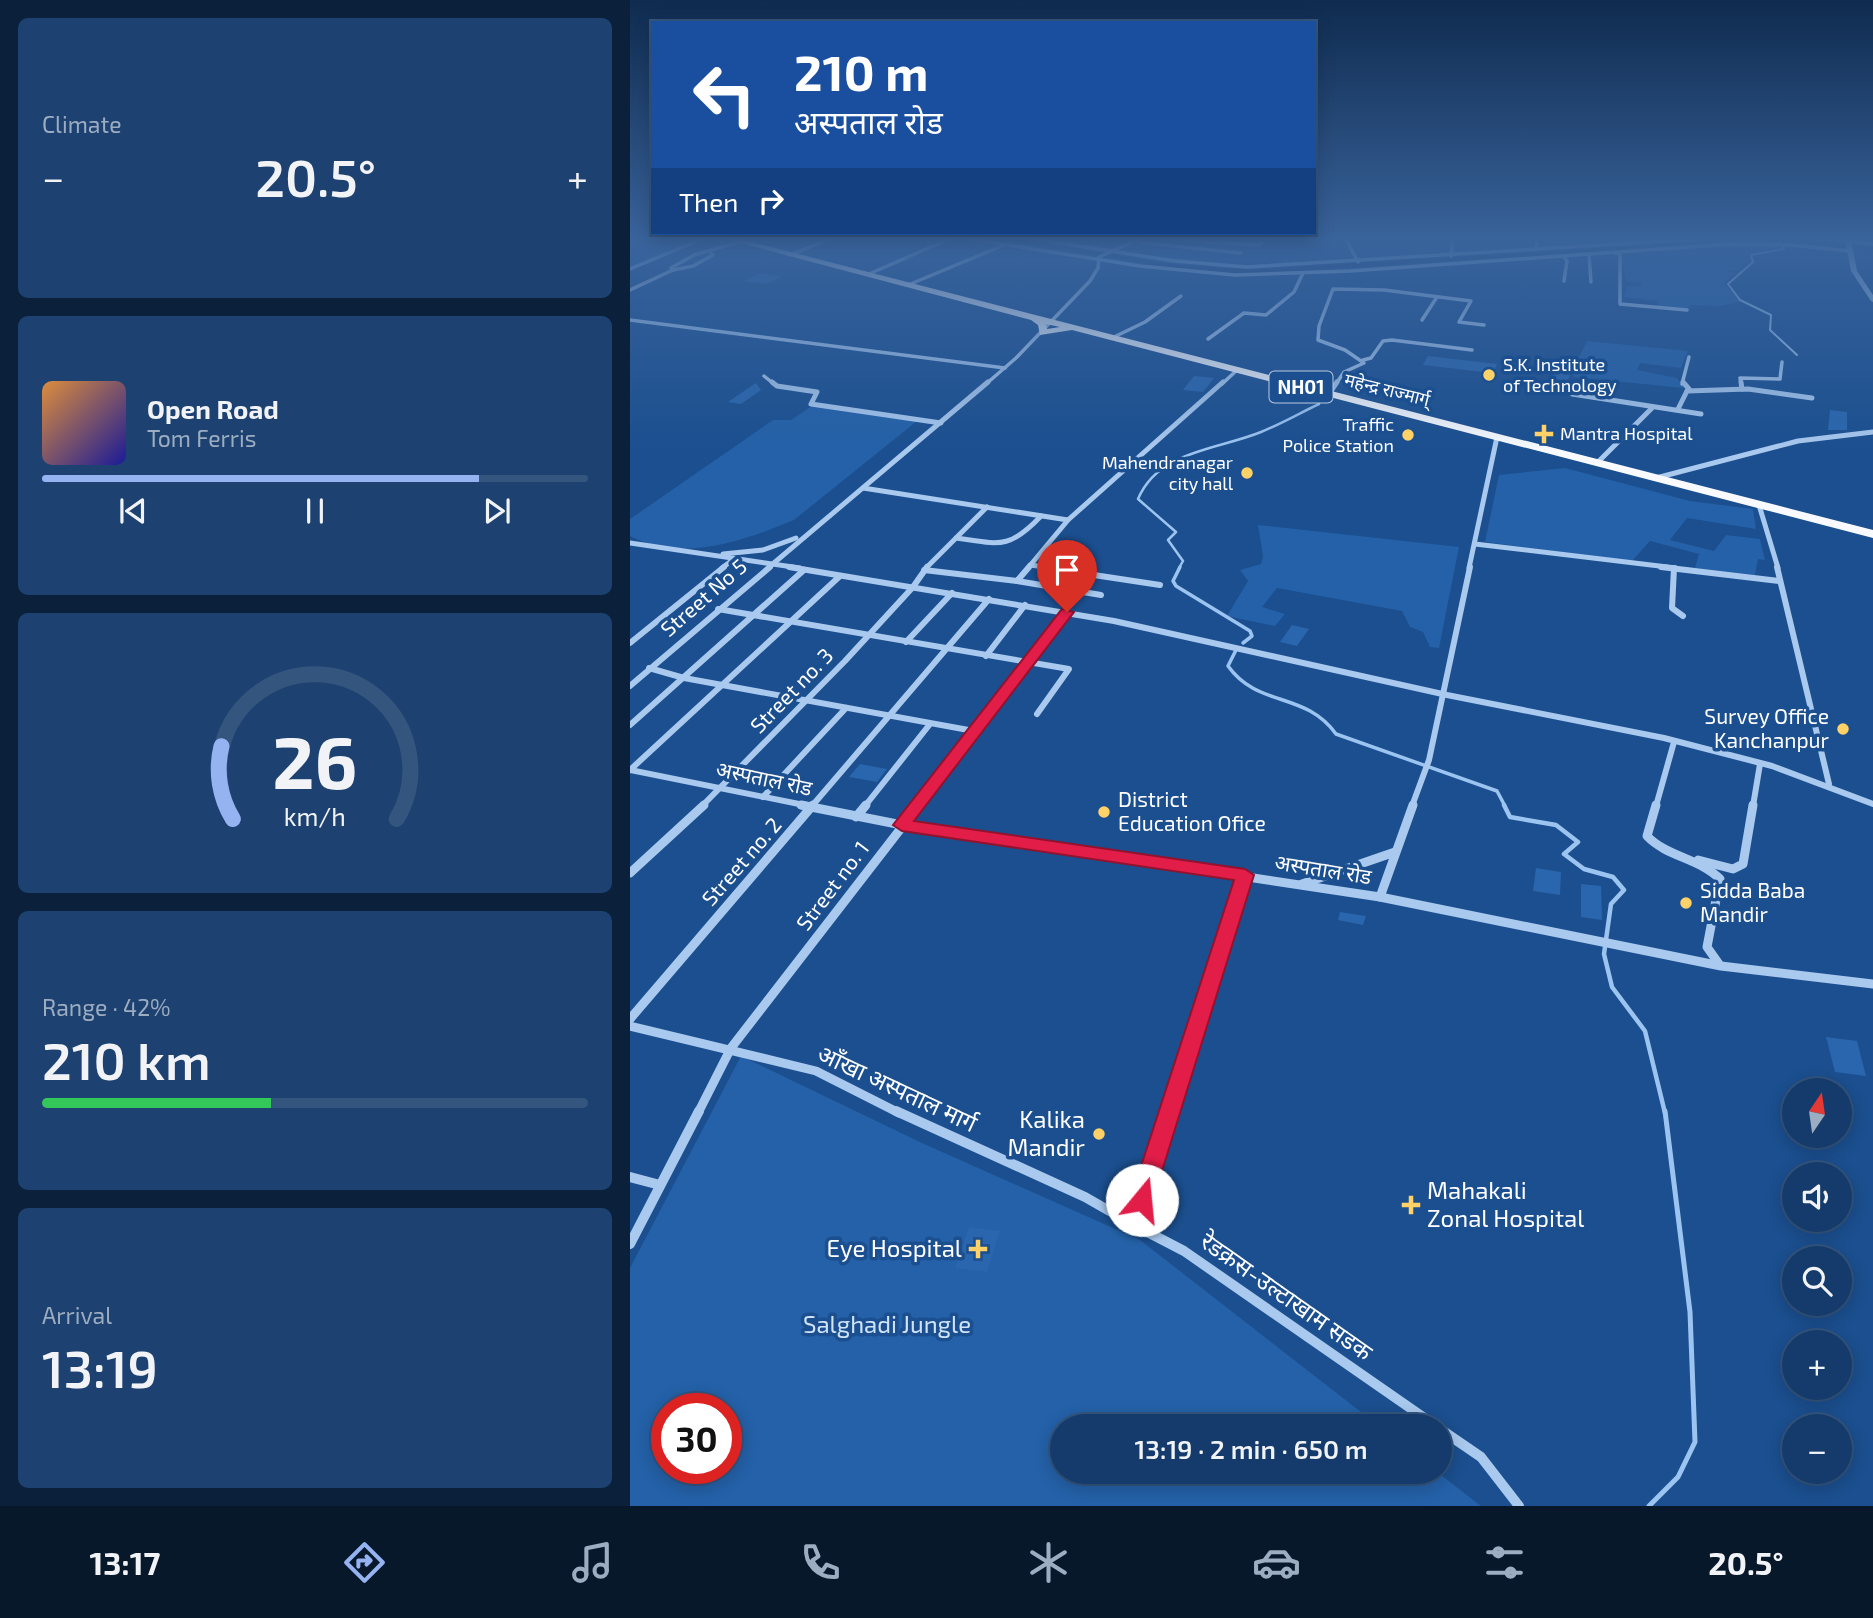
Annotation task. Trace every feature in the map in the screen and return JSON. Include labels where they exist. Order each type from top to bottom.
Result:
[{"type":"highway","name":"महेन्द्र राज्मार्ग्","points":[[1005,309],[1873,534]]},
{"type":"highway","points":[[1032,316],[1042,324],[1043,333],[1061,328],[1082,329]]},
{"type":"street","points":[[705,554],[762,550],[789,542],[815,527],[1005,368],[1043,333],[1049,320],[1060,309]]},
{"type":"street","points":[[1114,337],[1145,322],[1163,309]]},
{"type":"street","points":[[1208,339],[1244,313],[1266,316],[1274,309]]},
{"type":"street","points":[[1327,309],[1316,328],[1318,340],[1363,360],[1371,358],[1383,341],[1391,340],[1472,350]]},
{"type":"street","points":[[1422,320],[1429,309]]},
{"type":"street","points":[[1467,309],[1459,322],[1484,325]]},
{"type":"street","points":[[1679,309],[1687,310]]},
{"type":"street","points":[[630,320],[1005,368]]},
{"type":"street","points":[[1678,409],[1689,389],[1682,384],[1689,357]]},
{"type":"street","points":[[1329,394],[1344,372],[1364,363],[1363,360]]},
{"type":"street","points":[[1742,389],[1741,377],[1780,379],[1782,362]]},
{"type":"street","points":[[1017,581],[1068,520],[1237,370]]},
{"type":"street","points":[[764,376],[777,386],[817,392],[811,404],[941,424]]},
{"type":"street","points":[[1687,391],[1742,389],[1812,398]]},
{"type":"street","points":[[1572,394],[1701,414]]},
{"type":"street","points":[[1597,463],[1653,408]]},
{"type":"street","points":[[1656,478],[1798,441],[1873,432]]},
{"type":"street","points":[[1380,897],[1427,765],[1497,436]]},
{"type":"street","points":[[863,488],[1068,520]]},
{"type":"street","points":[[1759,505],[1772,544],[1829,784]]},
{"type":"street","name":"Street no. 3","points":[[630,873],[722,788],[809,701],[914,587],[924,570],[987,507]]},
{"type":"street","points":[[956,538],[1010,545],[1019,540],[1041,516]]},
{"type":"street","name":"Street No 5","points":[[630,686],[815,527]]},
{"type":"street","points":[[630,543],[1067,612],[1202,639],[1443,694],[1674,742],[1829,784],[1873,804]]},
{"type":"street","points":[[1475,544],[1779,581]]},
{"type":"street","points":[[630,643],[734,559]]},
{"type":"street","points":[[1030,565],[1160,585]]},
{"type":"street","points":[[1674,568],[1672,608],[1683,616]]},
{"type":"street","points":[[630,725],[804,570]]},
{"type":"street","points":[[924,570],[1017,581],[1101,595]]},
{"type":"street","points":[[630,770],[840,576]]},
{"type":"street","points":[[906,642],[952,593]]},
{"type":"street","name":"Street no. 2","points":[[630,1019],[989,599]]},
{"type":"street","points":[[986,656],[1025,605]]},
{"type":"street","points":[[718,609],[1069,669],[1037,714]]},
{"type":"street","name":"Street no. 1","points":[[630,1244],[731,1048],[1067,612]]},
{"type":"street","points":[[649,668],[684,678],[724,683],[888,717],[974,731]]},
{"type":"street","points":[[762,797],[846,708]]},
{"type":"street","points":[[856,817],[930,724]]},
{"type":"street","points":[[1674,742],[1647,836],[1656,845],[1733,869],[1743,864],[1760,764]]},
{"type":"street","name":"अस्पताल रोड","points":[[630,770],[902,825],[1380,897],[1595,938],[1721,966],[1873,984]]},
{"type":"street","points":[[1301,884],[1395,852]]},
{"type":"street","points":[[1694,859],[1721,881],[1707,947],[1721,966]]},
{"type":"street","points":[[1134,1225],[1245,875]]},
{"type":"street","name":"आँखा अस्पताल मार्ग","points":[[630,1026],[731,1048],[816,1071],[910,1118],[1085,1197],[1134,1225]]},
{"type":"street","points":[[630,1177],[660,1185]]},
{"type":"street","name":"रेडक्रस-उल्टाखाम सडक","points":[[1134,1225],[1184,1251],[1418,1414]]},
{"type":"street","name":"रेडक्रस-उल्टाखाम सडक","points":[[1452,1437],[1481,1457],[1519,1506]]},
{"type":"green space","points":[[1587,341],[1688,351],[1681,368],[1640,363],[1637,370],[1677,378],[1684,388],[1574,377],[1572,371]]},
{"type":"green space","points":[[812,406],[917,421],[794,520],[754,535],[712,546],[670,548],[630,536],[630,519],[773,420],[791,420]]},
{"type":"green space","points":[[1565,468],[1690,501],[1753,509],[1756,529],[1687,518],[1670,540],[1714,551],[1726,535],[1760,539],[1765,560],[1758,559],[1755,575],[1695,568],[1699,554],[1650,541],[1632,561],[1485,542],[1499,475]]},
{"type":"green space","points":[[1258,525],[1459,547],[1439,648],[1430,647],[1423,632],[1410,627],[1402,611],[1277,588],[1262,607],[1285,614],[1275,626],[1227,616],[1248,581],[1240,570],[1261,564],[1263,556]]},
{"type":"green space","name":"Salghadi Jungle","points":[[741,1056],[922,1143],[1140,1240],[1364,1414],[1050,1414],[1050,1484],[1452,1484],[1481,1506],[630,1506],[630,1268]]},
{"type":"building","points":[[1428,356],[1497,364],[1491,378],[1480,376],[1483,372],[1423,365]]},
{"type":"building","points":[[1555,371],[1571,372],[1564,393],[1547,392]]},
{"type":"building","points":[[1194,376],[1214,378],[1203,392],[1183,390]]},
{"type":"building","points":[[756,383],[761,390],[741,404],[728,402]]},
{"type":"building","points":[[1830,410],[1847,412],[1847,430],[1828,430]]},
{"type":"building","points":[[1292,625],[1309,629],[1297,646],[1280,642]]},
{"type":"building","points":[[860,764],[887,769],[877,782],[849,777]]},
{"type":"building","points":[[1536,868],[1561,872],[1560,895],[1533,891]]},
{"type":"building","points":[[1581,884],[1601,886],[1602,920],[1581,917]]},
{"type":"building","points":[[1340,912],[1366,916],[1363,925],[1338,920]]},
{"type":"building","points":[[1826,1037],[1857,1041],[1866,1076],[1835,1072]]},
{"type":"building","name":"Eye Hospital","points":[[969,1227],[1000,1231],[987,1272],[955,1268]]},
{"type":"waterway","points":[[1759,309],[1771,315],[1770,330],[1797,355]]},
{"type":"waterway","points":[[1179,568],[1183,561],[1168,540],[1176,532],[1138,499],[1148,483],[1160,470],[1175,461],[1261,432],[1319,404]]},
{"type":"waterway","points":[[1180,567],[1173,581],[1176,586],[1250,631],[1252,636],[1243,643]]},
{"type":"waterway","points":[[1236,650],[1228,666],[1253,688],[1310,711],[1324,720],[1336,734],[1497,791],[1505,806]]},
{"type":"waterway","points":[[1504,805],[1510,817],[1556,825],[1578,842],[1564,854],[1584,869],[1613,877],[1624,890],[1611,904],[1604,954],[1612,987],[1645,1031],[1665,1113]]},
{"type":"waterway","points":[[1649,1506],[1678,1477],[1695,1442],[1690,1312],[1665,1111]]},
{"type":"place","name":"S.K. Institute of Technology","points":[[1489,375]]},
{"type":"place","name":"Mantra Hospital","points":[[1544,434]]},
{"type":"place","name":"Traffic Police Station","points":[[1408,435]]},
{"type":"place","name":"Mahendranagar city hall","points":[[1247,473]]},
{"type":"place","name":"Survey Office Kanchanpur","points":[[1843,729]]},
{"type":"place","name":"District Education Ofice","points":[[1104,812]]},
{"type":"place","name":"Sidda Baba Mandir","points":[[1686,903]]},
{"type":"place","name":"Kalika Mandir","points":[[1099,1134]]},
{"type":"place","name":"Mahakali Zonal Hospital","points":[[1411,1205]]},
{"type":"place","name":"Eye Hospital","points":[[978,1249]]},
{"type":"route","points":[[1067,612],[902,825],[1245,875],[1142,1200]]}]
